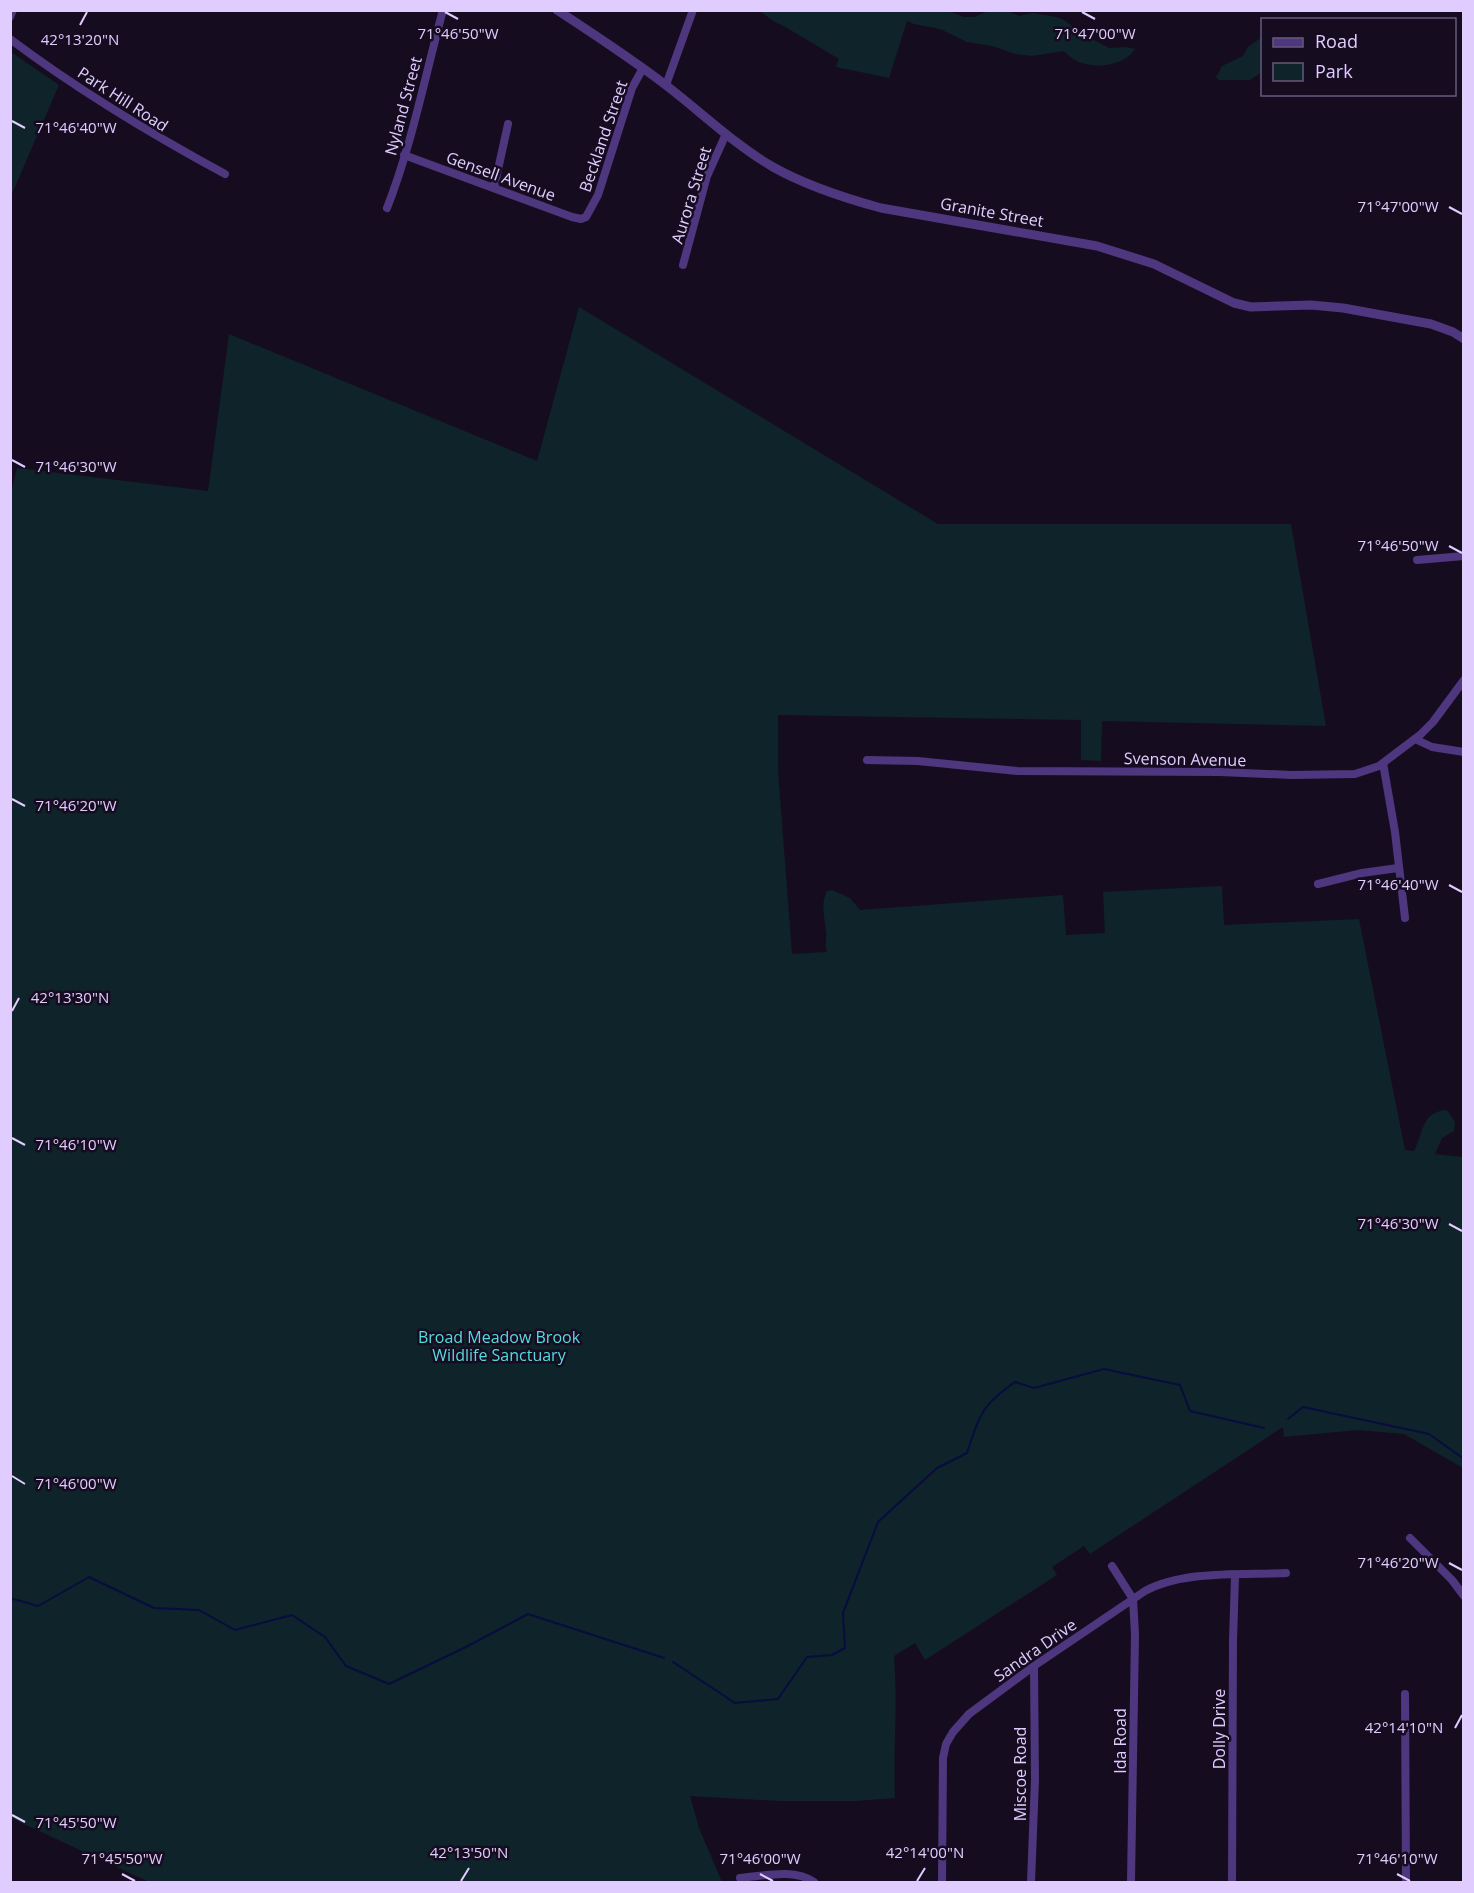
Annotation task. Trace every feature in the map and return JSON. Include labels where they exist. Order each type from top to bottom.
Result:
[{"type":"street","points":[[10,18],[13,10]]},
{"type":"street","name":"Nyland Street","points":[[387,208],[397,183],[421,101],[443,10]]},
{"type":"street","name":"Granite Street","points":[[557,10],[643,68],[726,134],[772,166],[801,181],[847,199],[881,208],[1097,246],[1154,264],[1233,303],[1251,307],[1311,305],[1343,308],[1431,324],[1453,332],[1464,339]]},
{"type":"street","points":[[666,85],[693,10]]},
{"type":"street","name":"Park Hill Road","points":[[10,39],[119,114],[225,174]]},
{"type":"street","name":"Beckland Street","points":[[589,214],[598,195],[632,88],[643,68]]},
{"type":"street","points":[[494,188],[508,124]]},
{"type":"street","name":"Aurora Street","points":[[683,265],[707,176],[726,134]]},
{"type":"street","name":"Gensell Avenue","points":[[404,155],[572,217],[581,219],[589,214]]},
{"type":"street","points":[[1417,560],[1464,556]]},
{"type":"street","name":"Svenson Avenue","points":[[867,760],[918,761],[1017,771],[1356,774],[1383,763],[1415,739],[1433,722],[1464,680]]},
{"type":"street","points":[[1415,739],[1432,747],[1464,752]]},
{"type":"street","points":[[1383,763],[1395,831],[1405,918]]},
{"type":"street","points":[[1318,884],[1362,873],[1398,868]]},
{"type":"street","points":[[1410,1538],[1452,1580],[1464,1596]]},
{"type":"street","points":[[1112,1566],[1133,1599]]},
{"type":"street","name":"Sandra Drive","points":[[942,1882],[943,1758],[946,1744],[957,1725],[969,1714],[1034,1666],[1133,1599],[1161,1583],[1176,1579],[1286,1573]]},
{"type":"street","name":"Dolly Drive","points":[[1232,1882],[1235,1576]]},
{"type":"street","name":"Ida Road","points":[[1131,1882],[1135,1634],[1133,1599]]},
{"type":"street","name":"Miscoe Road","points":[[1031,1882],[1035,1780],[1034,1666]]},
{"type":"street","points":[[1405,1694],[1406,1882]]},
{"type":"street","points":[[740,1878],[795,1875],[806,1877],[814,1882]]},
{"type":"green space","points":[[946,10],[964,17],[974,17],[991,10],[1008,11],[1019,16],[1033,13],[1056,17],[1109,48],[1135,49],[1130,55],[1117,62],[1093,65],[1077,61],[1063,51],[1032,56],[1015,54],[992,46],[967,42],[940,29],[907,21],[889,78],[836,67],[839,59],[759,11]]},
{"type":"green space","points":[[1261,40],[1261,73],[1250,80],[1219,80],[1216,77],[1222,66],[1243,56],[1248,47]]},
{"type":"green space","points":[[11,52],[59,85],[11,196]]},
{"type":"green space","name":"Broad Meadow Brook Wildlife Sanctuary","points":[[579,307],[938,524],[1291,524],[1326,726],[1102,721],[1101,761],[1081,760],[1081,720],[778,715],[778,771],[792,954],[827,952],[824,901],[827,891],[832,890],[850,898],[860,910],[1063,895],[1066,935],[1105,933],[1103,892],[1222,886],[1224,925],[1359,919],[1405,1150],[1414,1151],[1428,1119],[1432,1115],[1447,1110],[1455,1122],[1454,1131],[1442,1138],[1435,1154],[1463,1157],[1463,1468],[1404,1434],[1358,1430],[1284,1437],[1283,1427],[1090,1554],[1084,1546],[1052,1567],[1057,1575],[925,1660],[915,1643],[894,1656],[895,1798],[856,1801],[779,1801],[690,1796],[699,1828],[722,1882],[149,1882],[11,1818],[11,492],[17,468],[208,491],[229,334],[537,461]]},
{"type":"waterway","points":[[673,1662],[735,1703],[778,1699],[807,1657],[832,1655],[845,1648],[843,1613],[878,1522],[937,1468],[967,1453],[983,1412],[995,1398],[1015,1382],[1034,1388],[1104,1369],[1180,1385],[1190,1411],[1264,1428]]},
{"type":"waterway","points":[[1288,1419],[1303,1407],[1429,1434],[1464,1459]]},
{"type":"waterway","points":[[10,1598],[38,1606],[89,1577],[154,1608],[199,1610],[235,1630],[292,1615],[325,1637],[346,1666],[389,1684],[528,1614],[664,1658]]}]
